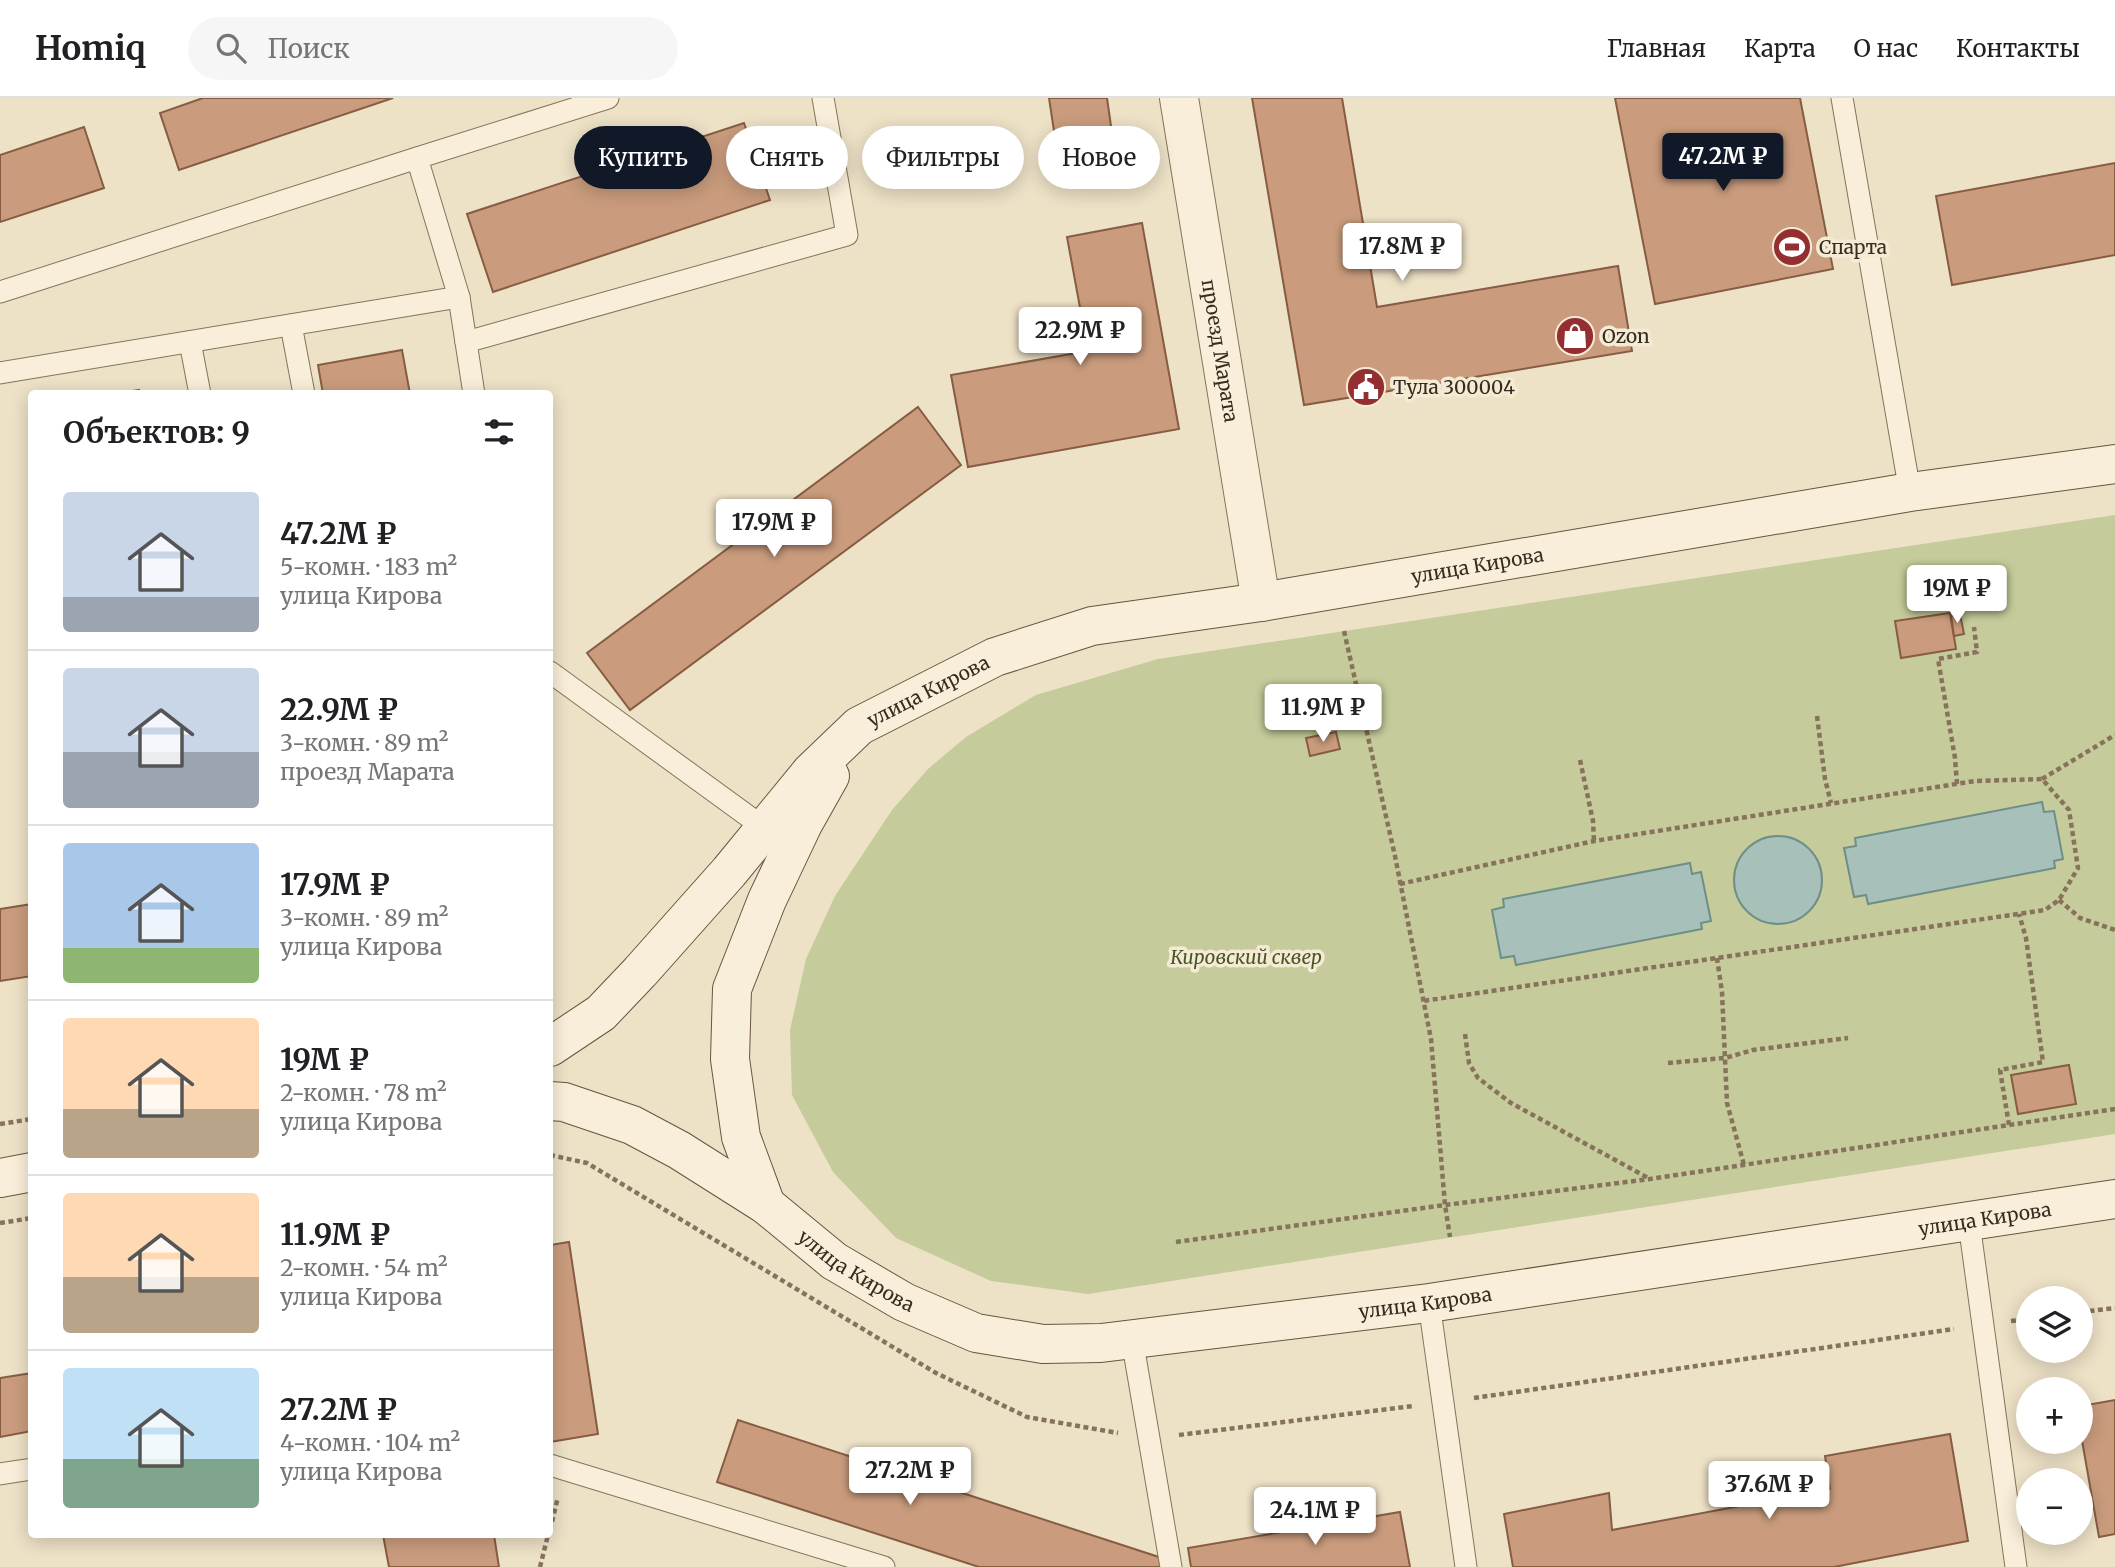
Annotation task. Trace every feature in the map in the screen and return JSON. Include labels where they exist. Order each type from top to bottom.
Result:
[{"type":"main road","name":"проезд Марата","points":[[1179,98],[1261,602]]},
{"type":"main road","name":"улица Кирова","points":[[553,1045],[601,1013],[681,926],[811,772],[859,726],[995,657],[1092,626],[1261,602],[1910,492],[2115,464]]},
{"type":"main road","name":"улица Кирова","points":[[766,1205],[741,1137],[730,1059],[732,989],[767,900],[803,824],[859,726]]},
{"type":"main road","name":"улица Кирова","points":[[553,1101],[564,1102],[632,1125],[679,1150],[766,1205],[834,1261],[904,1302],[976,1333],[1043,1344],[1101,1343],[1429,1303],[2115,1199]]},
{"type":"main road","points":[[0,1178],[28,1173]]},
{"type":"lane","points":[[0,292],[608,98]]},
{"type":"lane","points":[[466,342],[847,235],[823,98]]},
{"type":"lane","points":[[1842,98],[1910,492]]},
{"type":"lane","points":[[417,158],[459,297],[473,390]]},
{"type":"lane","points":[[0,373],[459,297]]},
{"type":"lane","points":[[291,325],[303,390]]},
{"type":"lane","points":[[190,342],[199,390]]},
{"type":"lane","points":[[553,674],[763,827]]},
{"type":"lane","points":[[1969,1223],[2016,1567]]},
{"type":"lane","points":[[1429,1303],[1466,1567]]},
{"type":"lane","points":[[1132,1339],[1171,1567]]},
{"type":"lane","points":[[553,1466],[884,1567]]},
{"type":"lane","points":[[0,1474],[28,1470]]},
{"type":"path","points":[[1957,784],[1938,659],[1977,652],[1974,627]]},
{"type":"path","points":[[1344,631],[1431,1039],[1450,1237]]},
{"type":"path","points":[[1817,716],[1825,779],[1831,803]]},
{"type":"path","points":[[1400,884],[1594,841],[1975,781],[2042,779],[2115,735]]},
{"type":"path","points":[[1580,760],[1594,841]]},
{"type":"path","points":[[1423,1001],[2045,910],[2059,900],[2078,868],[2069,810],[2042,779]]},
{"type":"path","points":[[2059,900],[2080,918],[2115,930]]},
{"type":"path","points":[[2009,1125],[2000,1070],[2043,1062],[2026,938],[2020,914]]},
{"type":"path","points":[[1717,958],[1722,992],[1727,1103],[1744,1165]]},
{"type":"path","points":[[1465,1034],[1469,1063],[1478,1078],[1511,1103],[1650,1179]]},
{"type":"path","points":[[1668,1063],[1724,1058],[1753,1050],[1848,1038]]},
{"type":"path","points":[[1176,1242],[1650,1179],[2115,1110]]},
{"type":"path","points":[[0,1124],[28,1120]]},
{"type":"path","points":[[0,1223],[28,1219]]},
{"type":"path","points":[[2093,1311],[2115,1308]]},
{"type":"path","points":[[540,1567],[547,1538]]},
{"type":"green space","name":"Кировский сквер","points":[[2115,515],[2115,1134],[1088,1294],[991,1281],[896,1238],[833,1172],[792,1095],[790,1030],[806,959],[835,896],[892,810],[928,769],[966,737],[1036,695],[1158,659]]},
{"type":"water","points":[[2042,802],[2044,812],[2054,811],[2063,859],[2054,861],[2055,868],[1868,904],[1866,895],[1854,897],[1844,848],[1856,846],[1855,838]]},
{"type":"water","points":[[1769,836],[1787,836],[1803,843],[1815,855],[1822,871],[1822,889],[1815,905],[1803,917],[1787,924],[1769,924],[1753,917],[1741,905],[1734,889],[1734,871],[1741,855],[1753,843]]},
{"type":"water","points":[[1690,863],[1692,874],[1701,872],[1711,921],[1701,923],[1702,929],[1516,965],[1514,956],[1501,958],[1492,910],[1504,907],[1503,899]]},
{"type":"building","points":[[203,98],[393,98],[179,170],[160,113]]},
{"type":"building","points":[[1049,98],[1107,98],[1111,126],[1053,126]]},
{"type":"building","points":[[1252,98],[1342,98],[1377,307],[1618,266],[1632,351],[1304,405]]},
{"type":"building","points":[[1615,98],[1800,98],[1833,269],[1655,304]]},
{"type":"building","points":[[84,127],[104,188],[0,222],[0,155]]},
{"type":"building","points":[[726,129],[726,189],[766,189],[770,200],[493,292],[467,214],[574,179],[574,189],[712,189],[712,134]]},
{"type":"building","points":[[2115,163],[2115,255],[1952,285],[1936,196]]},
{"type":"building","points":[[1142,223],[1179,429],[968,467],[951,375],[1088,351],[1067,237]]},
{"type":"building","points":[[402,350],[409,390],[322,390],[318,365]]},
{"type":"building","points":[[918,407],[961,465],[630,710],[587,653]]},
{"type":"building","points":[[1950,613],[1956,649],[1901,658],[1895,621]]},
{"type":"building","points":[[1960,614],[1964,634],[1954,636],[1951,616]]},
{"type":"building","points":[[1336,732],[1340,749],[1310,756],[1306,738]]},
{"type":"building","points":[[28,905],[28,977],[0,981],[0,909]]},
{"type":"building","points":[[2069,1065],[2076,1104],[2018,1114],[2011,1075]]},
{"type":"building","points":[[569,1242],[598,1434],[553,1442],[553,1245]]},
{"type":"building","points":[[28,1374],[28,1432],[0,1437],[0,1378]]},
{"type":"building","points":[[2115,1400],[2115,1534],[2099,1537],[2093,1503],[2093,1468],[2087,1468],[2084,1454],[2093,1454],[2093,1404]]},
{"type":"building","points":[[738,1420],[1165,1559],[1162,1567],[979,1567],[717,1482]]},
{"type":"building","points":[[1950,1434],[1968,1541],[1834,1567],[1513,1567],[1504,1514],[1609,1493],[1612,1530],[1830,1489],[1825,1456]]},
{"type":"building","points":[[1400,1512],[1410,1567],[1191,1567],[1188,1548]]},
{"type":"building","points":[[384,1538],[494,1538],[499,1567],[389,1567]]},
{"type":"place","name":"Спарта","points":[[1792,247]]},
{"type":"place","name":"Ozon","points":[[1575,336]]},
{"type":"place","name":"Тула 300004","points":[[1366,387]]}]
